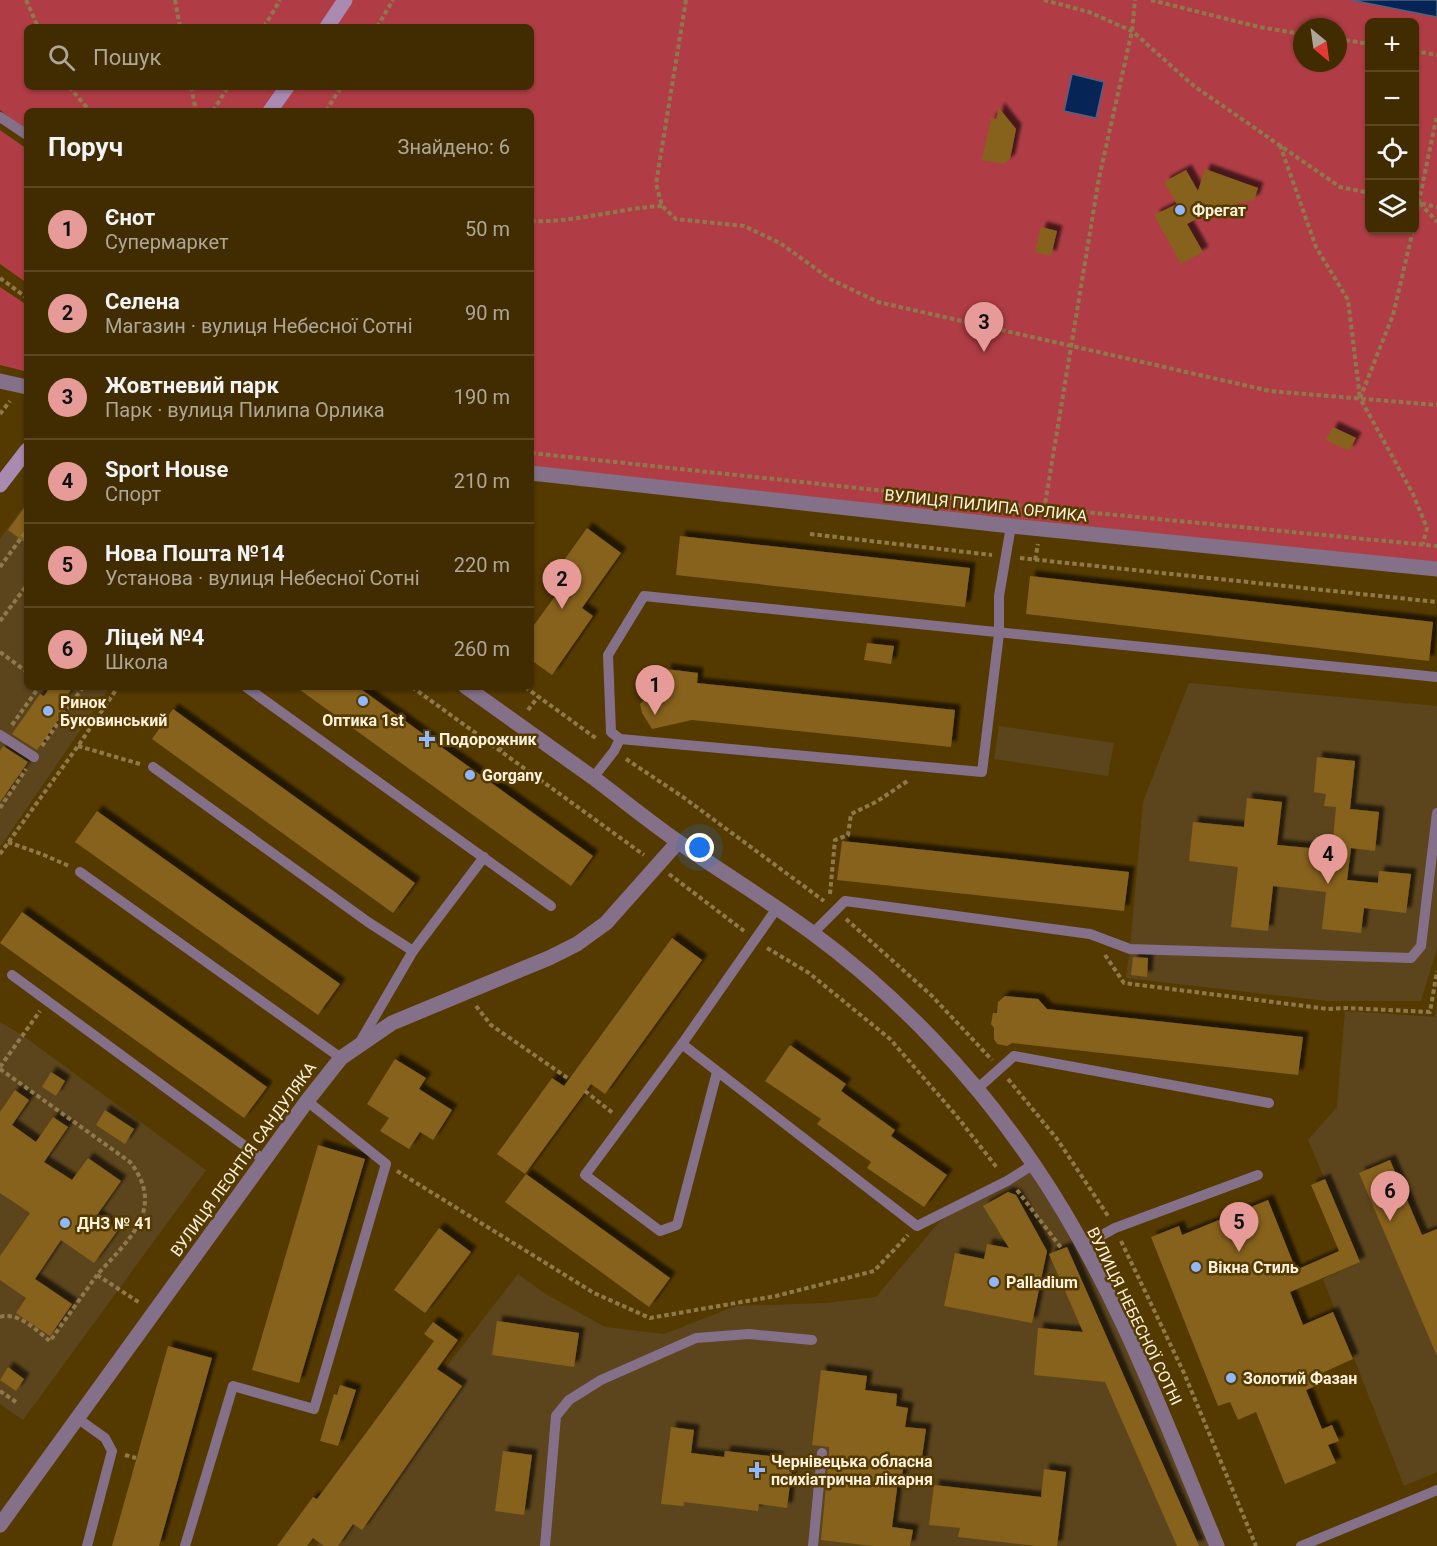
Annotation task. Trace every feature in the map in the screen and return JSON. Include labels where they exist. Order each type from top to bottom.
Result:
[{"type":"main road","points":[[329,24],[345,0]]},
{"type":"main road","points":[[272,108],[285,90]]},
{"type":"main road","points":[[0,485],[24,454]]},
{"type":"street","points":[[0,381],[24,386]]},
{"type":"street","name":"ВУЛИЦЯ ПИЛИПА ОРЛИКА","points":[[534,473],[1011,526],[1437,569]]},
{"type":"street","name":"ВУЛИЦЯ НЕБЕСНОЇ СОТНІ","points":[[470,690],[678,842],[813,933],[877,986],[911,1018],[977,1089],[1034,1164],[1084,1245],[1142,1363],[1217,1546]]},
{"type":"street","name":"ВУЛИЦЯ ЛЕОНТІЯ САНДУЛЯКА","points":[[1,1522],[307,1101],[341,1058],[392,1023],[549,958],[577,944],[606,923],[678,842]]},
{"type":"lane","points":[[0,117],[24,133]]},
{"type":"lane","points":[[1011,526],[999,596],[999,634],[982,772],[620,739],[611,732],[608,655],[644,596],[999,634],[1437,677]]},
{"type":"lane","points":[[250,690],[551,906]]},
{"type":"lane","points":[[1,736],[34,757]]},
{"type":"lane","points":[[592,778],[614,751],[620,739]]},
{"type":"lane","points":[[153,767],[368,922],[413,951]]},
{"type":"lane","points":[[813,933],[845,901],[1090,934],[1130,949],[1412,958],[1421,946],[1437,813]]},
{"type":"lane","points":[[359,1045],[413,951],[484,857]]},
{"type":"lane","points":[[80,872],[341,1058]]},
{"type":"lane","points":[[717,1072],[677,1225],[660,1231],[585,1175],[682,1044],[777,908]]},
{"type":"lane","points":[[12,975],[264,1160]]},
{"type":"lane","points":[[682,1044],[916,1226],[1007,1181],[1034,1164]]},
{"type":"lane","points":[[977,1089],[1014,1056],[1269,1103]]},
{"type":"lane","points":[[185,1546],[233,1386],[314,1409],[386,1164],[307,1101]]},
{"type":"lane","points":[[1084,1245],[1115,1228],[1258,1174]]},
{"type":"lane","points":[[545,1546],[556,1416],[569,1400],[602,1380],[696,1338],[749,1334],[812,1340]]},
{"type":"lane","points":[[77,1418],[105,1438],[112,1451],[87,1546]]},
{"type":"lane","points":[[813,1546],[822,1453]]},
{"type":"lane","points":[[1301,1546],[1437,1491]]},
{"type":"path","points":[[26,0],[37,24]]},
{"type":"path","points":[[175,0],[179,24]]},
{"type":"path","points":[[266,24],[280,0]]},
{"type":"path","points":[[379,24],[393,0]]},
{"type":"path","points":[[686,0],[656,184],[662,206],[675,219],[744,226],[780,243],[830,279],[878,302],[1270,391],[1437,405]]},
{"type":"path","points":[[1044,0],[1089,12],[1132,31],[1194,86],[1340,187],[1365,192]]},
{"type":"path","points":[[1035,560],[1099,178],[1132,31],[1135,0]]},
{"type":"path","points":[[1151,0],[1258,27],[1293,33]]},
{"type":"path","points":[[1347,40],[1365,43]]},
{"type":"path","points":[[1419,52],[1437,55]]},
{"type":"path","points":[[72,90],[87,108]]},
{"type":"path","points":[[192,90],[195,108]]},
{"type":"path","points":[[215,108],[226,90]]},
{"type":"path","points":[[328,108],[339,90]]},
{"type":"path","points":[[1419,194],[1437,116]]},
{"type":"path","points":[[1279,143],[1316,247],[1348,300],[1360,398],[1413,494],[1427,528],[1424,544]]},
{"type":"path","points":[[1419,203],[1437,207]]},
{"type":"path","points":[[1419,205],[1437,222]]},
{"type":"path","points":[[534,221],[553,222],[633,208],[662,206]]},
{"type":"path","points":[[1360,398],[1393,315],[1412,234]]},
{"type":"path","points":[[0,278],[24,296]]},
{"type":"path","points":[[534,453],[1044,508],[1437,546]]},
{"type":"path","points":[[0,567],[24,534]]},
{"type":"path","points":[[810,534],[1437,602]]},
{"type":"path","points":[[0,621],[24,589]]},
{"type":"path","points":[[0,652],[24,670]]},
{"type":"path","points":[[1,736],[37,690]]},
{"type":"path","points":[[0,854],[116,690]]},
{"type":"path","points":[[78,746],[153,767]]},
{"type":"path","points":[[829,905],[835,840],[848,835],[851,814],[876,802],[927,767]]},
{"type":"path","points":[[8,842],[44,855],[80,872]]},
{"type":"path","points":[[1090,934],[1124,983],[1328,1009],[1430,1012],[1437,971]]},
{"type":"path","points":[[468,991],[483,1017],[491,1025],[569,1079]]},
{"type":"path","points":[[0,1317],[19,1319],[50,1341],[97,1275],[133,1233],[143,1218],[146,1206],[145,1192],[139,1173],[130,1162],[0,1068],[47,1001]]},
{"type":"path","points":[[585,1091],[624,1122]]},
{"type":"path","points":[[386,1164],[594,1293],[650,1318],[776,1296],[874,1271],[916,1226]]},
{"type":"path","points":[[97,1275],[153,1312]]},
{"type":"path","points":[[0,1391],[16,1402]]},
{"type":"shaded area","points":[[0,0],[1351,0],[1437,17],[1437,575],[534,474],[534,108],[24,108],[24,130],[0,110]]},
{"type":"shaded area","points":[[0,130],[24,147],[24,281],[0,264]]},
{"type":"shaded area","points":[[0,287],[24,303],[24,371],[0,365]]},
{"type":"shaded area","name":"Ринок Буковинський","points":[[24,505],[24,690],[108,690],[0,847],[0,539]]},
{"type":"shaded area","points":[[1189,683],[1437,706],[1437,948],[1421,1001],[1327,1001],[1126,978],[1143,802]]},
{"type":"shaded area","points":[[999,726],[1114,743],[1108,776],[994,759]]},
{"type":"shaded area","points":[[1437,1006],[1437,1472],[1404,1486],[1323,1279],[1360,1262],[1308,1140],[1337,1107],[1345,1011],[1435,1017]]},
{"type":"shaded area","points":[[0,1022],[22,1035],[206,1170],[23,1420],[0,1404]]},
{"type":"shaded area","name":"Чернівецька обласна психіатрична лікарня","points":[[1034,1165],[1078,1239],[1216,1546],[317,1546],[437,1379],[518,1274],[544,1293],[605,1327],[664,1334],[736,1306],[826,1303],[876,1297],[940,1221]]},
{"type":"water","points":[[1351,0],[1437,0],[1437,17]]},
{"type":"water","points":[[1072,74],[1104,82],[1096,118],[1064,111]]},
{"type":"building","points":[[999,108],[1016,129],[1010,159],[1004,164],[982,160],[991,118],[996,119]]},
{"type":"building","points":[[1205,169],[1258,188],[1254,200],[1238,203],[1218,214],[1214,209],[1187,224],[1203,252],[1181,264],[1154,215],[1177,204],[1164,182],[1186,170],[1198,191]]},
{"type":"building","points":[[1041,227],[1057,231],[1051,256],[1035,252]]},
{"type":"building","points":[[1333,427],[1356,438],[1349,451],[1326,440]]},
{"type":"building","points":[[24,508],[24,542],[8,530]]},
{"type":"building","points":[[587,528],[621,553],[582,608],[593,616],[552,675],[534,662],[534,625],[558,592],[547,584]]},
{"type":"building","points":[[680,536],[970,568],[965,607],[676,575]]},
{"type":"building","points":[[1030,576],[1433,622],[1429,661],[1026,614]]},
{"type":"building","points":[[867,643],[894,646],[891,664],[864,660]]},
{"type":"building","points":[[666,669],[698,673],[697,683],[955,710],[951,747],[692,720],[652,729],[642,713],[640,704],[649,696],[663,698]]},
{"type":"building","points":[[48,690],[71,690],[59,707],[65,710],[37,750],[12,734],[40,694],[44,696]]},
{"type":"building","points":[[300,690],[362,690],[593,856],[571,886]]},
{"type":"building","points":[[173,709],[415,883],[393,913],[152,739]]},
{"type":"building","points":[[3,746],[28,762],[0,802],[0,751]]},
{"type":"building","points":[[1317,757],[1355,761],[1350,809],[1379,812],[1375,851],[1351,848],[1347,880],[1378,883],[1379,871],[1411,874],[1406,913],[1364,908],[1361,933],[1322,929],[1326,892],[1273,886],[1268,931],[1231,927],[1238,867],[1189,861],[1193,822],[1244,827],[1247,798],[1282,802],[1277,845],[1332,850],[1336,807],[1324,806],[1326,794],[1314,792]]},
{"type":"building","points":[[97,811],[340,984],[318,1015],[75,842]]},
{"type":"building","points":[[842,841],[1129,872],[1124,911],[837,880]]},
{"type":"building","points":[[22,912],[267,1087],[244,1118],[0,943]]},
{"type":"building","points":[[672,938],[702,960],[605,1094],[591,1084],[525,1174],[497,1154],[552,1078],[564,1086]]},
{"type":"building","points":[[1133,957],[1148,958],[1147,977],[1131,975]]},
{"type":"building","points":[[1005,996],[1038,999],[1047,1009],[1303,1037],[1298,1075],[1012,1043],[1007,1046],[997,1044],[991,1024],[993,1013],[997,1013],[998,1002]]},
{"type":"building","points":[[790,1045],[846,1084],[841,1091],[895,1130],[891,1136],[947,1175],[924,1207],[867,1168],[871,1162],[817,1124],[821,1119],[765,1081]]},
{"type":"building","points":[[395,1059],[426,1078],[419,1089],[452,1110],[433,1140],[420,1132],[409,1149],[380,1131],[389,1118],[367,1104]]},
{"type":"building","points":[[51,1072],[65,1081],[56,1096],[42,1087]]},
{"type":"building","name":"ДНЗ № 41","points":[[15,1090],[29,1100],[12,1125],[36,1142],[53,1117],[68,1127],[44,1162],[72,1180],[88,1158],[121,1181],[97,1215],[118,1230],[94,1263],[61,1240],[35,1279],[72,1304],[50,1336],[16,1313],[26,1298],[0,1280],[0,1256],[30,1213],[0,1193],[0,1112]]},
{"type":"building","points":[[105,1110],[134,1129],[125,1144],[96,1125]]},
{"type":"building","points":[[318,1145],[365,1159],[299,1383],[252,1370]]},
{"type":"building","points":[[1390,1160],[1422,1235],[1437,1229],[1437,1356],[1359,1173]]},
{"type":"building","points":[[526,1174],[670,1278],[649,1307],[505,1202]]},
{"type":"building","points":[[1325,1179],[1360,1262],[1290,1292],[1303,1325],[1333,1312],[1353,1359],[1313,1377],[1316,1386],[1306,1390],[1322,1429],[1332,1425],[1339,1441],[1328,1445],[1336,1463],[1285,1484],[1256,1412],[1238,1420],[1230,1402],[1218,1406],[1151,1237],[1179,1226],[1182,1235],[1268,1200],[1296,1270],[1339,1251],[1311,1185]]},
{"type":"building","name":"Palladium","points":[[1008,1192],[1016,1195],[1047,1251],[1032,1323],[944,1306],[955,1253],[984,1259],[987,1244],[1009,1248],[983,1206]]},
{"type":"building","points":[[439,1228],[471,1252],[425,1313],[394,1290]]},
{"type":"building","points":[[1067,1247],[1199,1546],[1177,1546],[1105,1382],[1034,1375],[1038,1328],[1083,1332],[1049,1254]]},
{"type":"building","points":[[497,1321],[579,1333],[574,1367],[492,1355]]},
{"type":"building","points":[[433,1322],[458,1340],[437,1369],[462,1386],[362,1530],[353,1524],[338,1546],[324,1546],[313,1538],[307,1546],[277,1546],[313,1497],[317,1499],[434,1341],[424,1334]]},
{"type":"building","points":[[168,1346],[212,1358],[159,1546],[112,1546]]},
{"type":"building","points":[[8,1367],[24,1379],[16,1391],[0,1380]]},
{"type":"building","points":[[821,1370],[867,1376],[865,1390],[897,1394],[896,1406],[908,1408],[905,1427],[926,1429],[921,1464],[904,1462],[901,1482],[898,1481],[892,1527],[913,1530],[910,1546],[873,1546],[821,1540],[829,1447],[812,1445]]},
{"type":"building","points":[[340,1385],[356,1390],[338,1446],[320,1441],[334,1394],[337,1395]]},
{"type":"building","points":[[671,1427],[694,1430],[691,1453],[724,1457],[725,1451],[778,1457],[777,1466],[792,1468],[787,1508],[759,1504],[758,1511],[684,1502],[684,1506],[661,1504]]},
{"type":"building","points":[[503,1451],[532,1455],[524,1515],[495,1511]]},
{"type":"building","points":[[1044,1469],[1066,1472],[1057,1546],[1037,1546],[958,1537],[960,1528],[929,1525],[934,1485],[1041,1497]]},
{"type":"place","name":"Фрегат","points":[[1180,210]]},
{"type":"place","name":"Жовтневий парк","points":[[984,352]]},
{"type":"place","name":"Селена","points":[[562,609]]},
{"type":"place","name":"Оптика 1st","points":[[363,701]]},
{"type":"place","name":"Ринок Буковинський","points":[[48,711]]},
{"type":"place","name":"Єнот","points":[[655,715]]},
{"type":"place","name":"Подорожник","points":[[427,739]]},
{"type":"place","name":"Gorgany","points":[[470,775]]},
{"type":"place","name":"Sport House","points":[[1328,884]]},
{"type":"place","name":"Ліцей №4","points":[[1390,1221]]},
{"type":"place","name":"ДНЗ № 41","points":[[65,1223]]},
{"type":"place","name":"Нова Пошта №14","points":[[1239,1252]]},
{"type":"place","name":"Вікна Стиль","points":[[1196,1267]]},
{"type":"place","name":"Palladium","points":[[994,1282]]},
{"type":"place","name":"Золотий Фазан","points":[[1231,1378]]},
{"type":"place","name":"Чернівецька обласна психіатрична лікарня","points":[[757,1470]]}]
